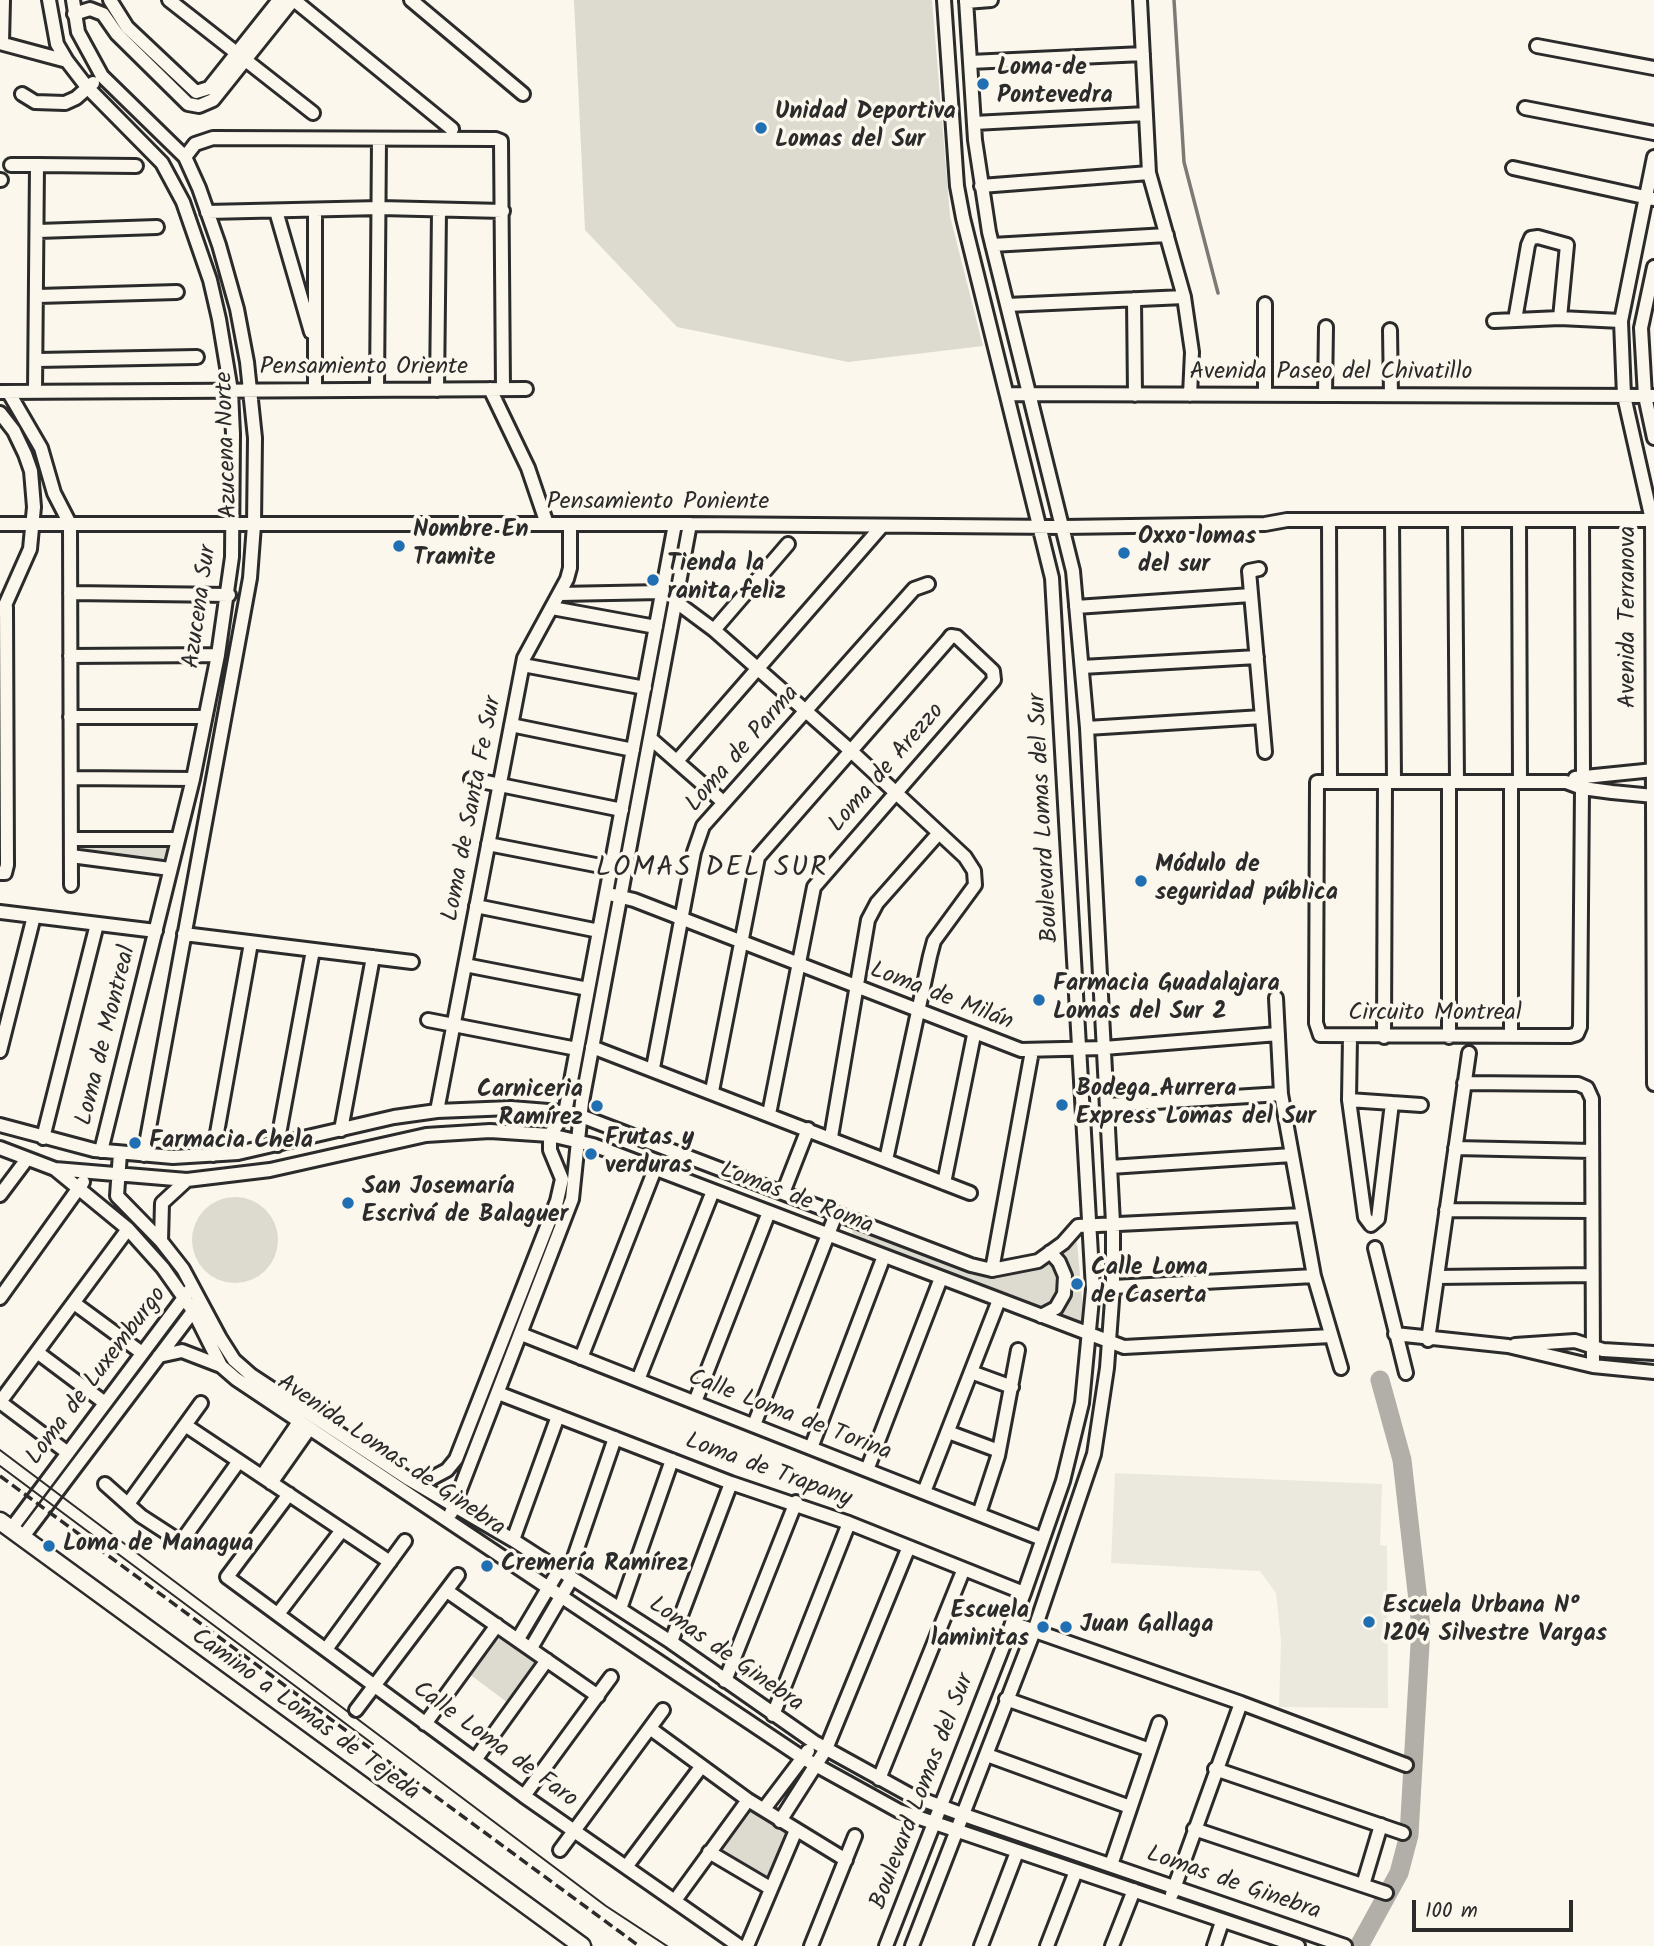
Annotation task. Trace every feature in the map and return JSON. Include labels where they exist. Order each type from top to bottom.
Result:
[{"type":"main road","name":"Camino a Lomas de Tejeda","points":[[11,1529],[583,1946]]},
{"type":"street","points":[[3,0],[1,43],[67,61]]},
{"type":"street","name":"Azucena Sur","points":[[49,0],[57,44],[67,61],[87,88],[162,163],[183,202],[210,280],[231,391],[233,526],[229,595],[193,779],[156,931]]},
{"type":"street","name":"Azucena Norte","points":[[73,0],[78,32],[102,76],[185,157],[208,212],[237,309],[251,391],[255,451],[250,578],[144,1155]]},
{"type":"street","points":[[110,0],[127,27],[196,92],[209,88],[242,57],[293,0],[452,129]]},
{"type":"street","points":[[169,0],[313,113]]},
{"type":"street","points":[[74,14],[90,9],[103,14],[117,34],[188,104],[199,106],[213,100],[279,0]]},
{"type":"street","points":[[411,0],[523,94]]},
{"type":"street","name":"Boulevard Lomas del Sur","points":[[886,1946],[1024,1593],[1063,1481],[1082,1403],[1090,1335],[1091,1225],[1052,578],[967,237],[957,186],[944,0]]},
{"type":"street","points":[[966,1],[991,0]]},
{"type":"street","points":[[1140,0],[1149,173],[1184,297],[1192,352],[1190,395]]},
{"type":"street","name":"Boulevard Lomas del Sur","points":[[912,1946],[1034,1631],[1094,1454],[1109,1342],[1113,1287],[1113,1226],[1087,728],[1073,571],[992,245],[981,186],[974,123],[966,1]]},
{"type":"street","points":[[946,34],[968,32]]},
{"type":"street","points":[[1537,46],[1654,68]]},
{"type":"street","points":[[970,62],[1143,54]]},
{"type":"street","points":[[22,94],[35,102],[65,103],[76,99],[102,76]]},
{"type":"street","points":[[1525,108],[1654,133]]},
{"type":"street","points":[[974,123],[1146,114]]},
{"type":"street","points":[[185,157],[195,144],[214,138],[501,141],[503,211],[496,389],[547,524]]},
{"type":"street","points":[[377,390],[380,140]]},
{"type":"street","name":"Avenida Terranova","points":[[1654,156],[1650,198],[1621,321],[1624,396],[1653,520],[1654,1084]]},
{"type":"street","points":[[10,165],[136,166]]},
{"type":"street","points":[[35,392],[38,296],[37,165]]},
{"type":"street","points":[[1513,168],[1650,198]]},
{"type":"street","points":[[981,186],[1149,173]]},
{"type":"street","points":[[208,212],[380,208],[503,211]]},
{"type":"street","points":[[276,211],[315,349]]},
{"type":"street","points":[[315,211],[315,390]]},
{"type":"street","points":[[437,390],[439,211]]},
{"type":"street","points":[[38,231],[158,227]]},
{"type":"street","points":[[992,245],[1167,235]]},
{"type":"street","points":[[1516,320],[1528,245],[1531,238],[1538,237],[1567,245],[1560,318]]},
{"type":"street","points":[[1654,267],[1641,328],[1654,438]]},
{"type":"street","points":[[38,296],[177,292]]},
{"type":"street","points":[[1007,305],[1184,297]]},
{"type":"street","points":[[1134,299],[1135,395]]},
{"type":"street","points":[[1265,304],[1265,395]]},
{"type":"street","points":[[1494,321],[1560,318],[1621,321]]},
{"type":"street","points":[[1325,395],[1326,327]]},
{"type":"street","points":[[1390,330],[1391,395]]},
{"type":"street","points":[[37,360],[197,357]]},
{"type":"street","name":"Pensamiento Oriente","points":[[4,392],[526,389]]},
{"type":"street","points":[[4,392],[41,447],[54,493],[70,524],[71,885]]},
{"type":"street","name":"Avenida Paseo del Chivatillo","points":[[1007,394],[1649,396]]},
{"type":"street","points":[[0,413],[14,431],[32,471],[33,524],[30,549],[3,611],[3,873]]},
{"type":"street","points":[[1063,527],[1265,524],[1287,520],[1653,520]]},
{"type":"street","points":[[1329,520],[1330,782],[1582,782],[1653,770]]},
{"type":"street","points":[[1384,1037],[1392,520]]},
{"type":"street","points":[[1449,1037],[1455,520]]},
{"type":"street","points":[[1511,1036],[1519,520]]},
{"type":"street","name":"Circuito Montreal","points":[[1330,782],[1317,782],[1316,1023],[1320,1035],[1449,1037],[1577,1034],[1580,1027],[1582,520]]},
{"type":"street","name":"Pensamiento Poniente","points":[[0,524],[1063,527]]},
{"type":"street","name":"Loma de Santa Fe Sur","points":[[437,1111],[523,665],[570,568],[570,524]]},
{"type":"street","points":[[407,1478],[432,1478],[447,1470],[456,1459],[557,1201],[562,1179],[550,1150],[550,1135],[565,1112],[675,524]]},
{"type":"street","points":[[447,1519],[569,1210],[580,1116],[592,1047],[690,524]]},
{"type":"street","points":[[677,761],[882,526]]},
{"type":"street","points":[[714,630],[788,544]]},
{"type":"street","points":[[1259,569],[1249,572],[1265,752]]},
{"type":"street","name":"Loma de Parma","points":[[653,1068],[698,837],[709,817],[914,589],[928,583]]},
{"type":"street","points":[[559,594],[662,592]]},
{"type":"street","points":[[70,593],[229,595]]},
{"type":"street","points":[[1076,607],[1251,595]]},
{"type":"street","points":[[675,601],[714,630],[805,710],[971,864],[975,885],[934,942],[916,1012],[886,1160]]},
{"type":"street","points":[[552,608],[656,627]]},
{"type":"street","name":"Loma de Arezzo","points":[[769,1114],[814,887],[994,680],[993,671],[957,637],[951,636],[851,751]]},
{"type":"street","points":[[70,656],[218,655]]},
{"type":"street","points":[[1082,667],[1257,657]]},
{"type":"street","points":[[523,665],[645,688]]},
{"type":"street","points":[[71,718],[205,717]]},
{"type":"street","points":[[1087,728],[1262,717]]},
{"type":"street","points":[[512,725],[633,750]]},
{"type":"street","points":[[650,738],[722,802]]},
{"type":"street","points":[[712,1091],[758,857],[851,751]]},
{"type":"street","points":[[71,778],[193,779]]},
{"type":"street","points":[[471,779],[622,810]]},
{"type":"street","points":[[1582,782],[1653,796]]},
{"type":"street","points":[[831,1137],[872,911],[938,834]]},
{"type":"street","points":[[71,839],[178,839]]},
{"type":"street","points":[[488,844],[611,868]]},
{"type":"street","points":[[71,856],[170,869]]},
{"type":"street","name":"Loma de Milán","points":[[606,894],[681,919],[974,1035],[1032,1051],[1278,1034]]},
{"type":"street","points":[[477,906],[599,931]]},
{"type":"street","points":[[0,912],[156,931]]},
{"type":"street","points":[[0,1051],[34,916]]},
{"type":"street","points":[[43,1138],[97,924]]},
{"type":"street","name":"Loma de Montreal","points":[[101,1151],[156,931]]},
{"type":"street","points":[[184,934],[412,962]]},
{"type":"street","points":[[213,1155],[251,943]]},
{"type":"street","points":[[277,1145],[313,950]]},
{"type":"street","points":[[341,1130],[373,957]]},
{"type":"street","points":[[465,965],[588,989]]},
{"type":"street","points":[[1276,998],[1281,1094],[1302,1215],[1314,1276],[1341,1368]]},
{"type":"street","points":[[428,1020],[577,1049]]},
{"type":"street","points":[[944,1183],[974,1035]]},
{"type":"street","points":[[1350,1037],[1349,1100],[1365,1217],[1371,1225],[1378,1219],[1392,1103]]},
{"type":"street","points":[[592,1047],[653,1068],[970,1193]]},
{"type":"street","points":[[992,1270],[1032,1051]]},
{"type":"street","points":[[1428,1340],[1469,1053]]},
{"type":"street","points":[[1464,1083],[1578,1084],[1587,1088],[1592,1099],[1592,1366]]},
{"type":"street","points":[[1107,1105],[1281,1094]]},
{"type":"street","points":[[1349,1100],[1421,1105]]},
{"type":"street","name":"Lomas de Roma","points":[[0,1125],[101,1151],[144,1155],[213,1155],[277,1145],[394,1117],[437,1111],[499,1108],[565,1112],[971,1265],[992,1270],[1038,1261],[1063,1243],[1078,1226],[1091,1225]]},
{"type":"street","points":[[783,1193],[808,1129]]},
{"type":"street","name":"Lomas de Roma","points":[[21,1132],[4,1150],[55,1169],[187,1180],[270,1170],[426,1135],[490,1131],[550,1135],[655,1168],[1124,1348],[1331,1336]]},
{"type":"street","points":[[1455,1148],[1592,1151]]},
{"type":"street","name":"Lomas de Ginebra","points":[[120,1153],[117,1196],[161,1241],[193,1285],[234,1360],[251,1375],[407,1478],[513,1540],[671,1642],[814,1742],[879,1779],[942,1807],[1345,1946]]},
{"type":"street","points":[[1110,1167],[1292,1155]]},
{"type":"street","points":[[0,1195],[27,1158]]},
{"type":"street","points":[[581,1358],[655,1168]]},
{"type":"street","name":"Avenida Lomas de Ginebra","points":[[55,1169],[128,1230],[185,1297],[221,1366],[304,1425],[803,1758],[899,1811],[935,1825],[1298,1946]]},
{"type":"street","points":[[0,1298],[80,1189],[88,1172]]},
{"type":"street","points":[[161,1241],[162,1203],[187,1180]]},
{"type":"street","points":[[638,1380],[713,1191]]},
{"type":"street","points":[[1446,1210],[1592,1211]]},
{"type":"street","points":[[695,1402],[769,1212]]},
{"type":"street","points":[[754,1425],[836,1214]]},
{"type":"street","points":[[1091,1225],[1302,1215]]},
{"type":"street","points":[[68,1453],[0,1402],[128,1230]]},
{"type":"street","points":[[1375,1248],[1406,1373]]},
{"type":"street","points":[[1041,1317],[1056,1308],[1064,1294],[1065,1276],[1059,1262],[1050,1252]]},
{"type":"street","points":[[811,1448],[884,1256]]},
{"type":"street","points":[[1437,1277],[1592,1275]]},
{"type":"street","points":[[1113,1287],[1314,1276]]},
{"type":"street","points":[[867,1470],[941,1278]]},
{"type":"street","name":"Loma de Luxemburgo","points":[[11,1529],[193,1285]]},
{"type":"street","name":"Loma de Luxemburgo","points":[[11,1529],[89,1449],[201,1300]]},
{"type":"street","points":[[924,1492],[999,1300]]},
{"type":"street","points":[[74,1303],[142,1353]]},
{"type":"street","name":"Calle Loma de Torina","points":[[521,1334],[1042,1539]]},
{"type":"street","points":[[1395,1334],[1428,1340],[1508,1346],[1575,1341],[1603,1350],[1654,1353]]},
{"type":"street","points":[[1508,1346],[1592,1366],[1654,1372]]},
{"type":"street","points":[[979,1514],[999,1451],[1018,1350]]},
{"type":"street","points":[[37,1352],[105,1403]]},
{"type":"street","points":[[159,1356],[170,1352],[193,1353],[221,1366]]},
{"type":"street","points":[[971,1372],[1012,1387]]},
{"type":"street","name":"Loma de Trapany","points":[[498,1392],[731,1483],[796,1502],[849,1522],[908,1549],[1024,1593]]},
{"type":"street","points":[[128,1504],[201,1403]]},
{"type":"street","points":[[513,1540],[558,1416]]},
{"type":"street","points":[[185,1424],[390,1562]]},
{"type":"street","points":[[267,1479],[304,1425]]},
{"type":"street","points":[[948,1432],[999,1451]]},
{"type":"street","points":[[531,1648],[561,1597],[566,1574],[615,1438]]},
{"type":"street","points":[[77,1440],[89,1449]]},
{"type":"street","points":[[620,1609],[672,1460]]},
{"type":"street","points":[[106,1484],[128,1504],[181,1542],[239,1461]]},
{"type":"street","points":[[671,1642],[731,1483]]},
{"type":"street","name":"Calle Loma de Faro","points":[[289,1494],[227,1577],[327,1648],[524,1796],[676,1899],[739,1946]]},
{"type":"street","points":[[725,1681],[796,1502]]},
{"type":"street","points":[[773,1715],[849,1522]]},
{"type":"street","points":[[278,1614],[342,1530]]},
{"type":"street","points":[[327,1648],[405,1541]]},
{"type":"street","points":[[780,1821],[826,1749],[908,1549]]},
{"type":"street","points":[[879,1779],[963,1571]]},
{"type":"street","points":[[519,1639],[549,1588],[566,1574]]},
{"type":"street","points":[[356,1710],[458,1575]]},
{"type":"street","points":[[447,1591],[598,1696]]},
{"type":"street","points":[[1012,1623],[1241,1703],[1406,1765]]},
{"type":"street","points":[[425,1724],[497,1625]]},
{"type":"street","points":[[475,1760],[548,1660]]},
{"type":"street","points":[[524,1796],[611,1677]]},
{"type":"street","points":[[1006,1699],[1150,1750]]},
{"type":"street","points":[[1169,1903],[1215,1769],[1241,1703]]},
{"type":"street","points":[[560,1850],[651,1730],[663,1710]]},
{"type":"street","points":[[1111,1865],[1159,1723]]},
{"type":"street","points":[[651,1730],[748,1800],[846,1860]]},
{"type":"street","points":[[764,1809],[814,1742]]},
{"type":"street","points":[[987,1755],[1130,1807]]},
{"type":"street","points":[[626,1867],[701,1767]]},
{"type":"street","points":[[1215,1769],[1403,1833]]},
{"type":"street","points":[[676,1899],[748,1800]]},
{"type":"street","points":[[1363,1885],[1381,1825]]},
{"type":"street","points":[[1194,1829],[1386,1893]]},
{"type":"street","points":[[747,1946],[796,1830]]},
{"type":"street","points":[[811,1946],[855,1836]]},
{"type":"street","points":[[709,1852],[770,1888]]},
{"type":"street","points":[[981,1946],[1017,1852]]},
{"type":"street","points":[[1047,1946],[1076,1871]]},
{"type":"street","points":[[1112,1946],[1134,1890]]},
{"type":"street","points":[[1214,1946],[1222,1922]]},
{"type":"shaded area","name":"Unidad Deportiva Lomas del Sur","points":[[574,0],[932,0],[950,216],[983,346],[848,362],[677,327],[585,230]]},
{"type":"shaded area","points":[[78,843],[172,843],[168,862],[78,852]]},
{"type":"shaded area","points":[[235,1197],[259,1204],[271,1216],[278,1240],[271,1264],[259,1276],[235,1283],[211,1276],[199,1264],[192,1240],[199,1216],[211,1204]]},
{"type":"shaded area","points":[[853,1223],[991,1275],[1028,1270],[1077,1242],[1083,1309],[1080,1327],[1037,1305],[852,1236]]},
{"type":"shaded area","points":[[1115,1473],[1382,1484],[1380,1545],[1387,1546],[1388,1708],[1279,1707],[1281,1640],[1276,1593],[1260,1571],[1111,1563]]},
{"type":"shaded area","points":[[497,1637],[540,1664],[508,1703],[468,1673]]},
{"type":"shaded area","points":[[752,1805],[793,1832],[770,1882],[719,1853]]},
{"type":"waterway","points":[[1174,0],[1184,162],[1218,293]]},
{"type":"waterway","points":[[1359,1946],[1399,1873],[1409,1835],[1421,1627],[1402,1460],[1380,1380]]},
{"type":"tram line","points":[[0,1450],[606,1906],[667,1946]]},
{"type":"tram line","points":[[0,1466],[373,1744]]},
{"type":"railway","points":[[0,1476],[639,1946]]},
{"type":"place","name":"Loma de Pontevedra","points":[[983,84]]},
{"type":"place","name":"Unidad Deportiva Lomas del Sur","points":[[761,128]]},
{"type":"place","name":"Nombre En Tramite","points":[[399,546]]},
{"type":"place","name":"Oxxo lomas del sur","points":[[1124,553]]},
{"type":"place","name":"Tienda la ranita feliz","points":[[653,580]]},
{"type":"place","name":"Módulo de seguridad pública","points":[[1141,881]]},
{"type":"place","name":"Farmacia Guadalajara Lomas del Sur 2","points":[[1039,1000]]},
{"type":"place","name":"Bodega Aurrera Express Lomas del Sur","points":[[1062,1105]]},
{"type":"place","name":"Carniceria Ramírez","points":[[597,1106]]},
{"type":"place","name":"Farmacia Chela","points":[[135,1143]]},
{"type":"place","name":"Frutas y verduras","points":[[591,1154]]},
{"type":"place","name":"San Josemaría Escrivá de Balaguer","points":[[348,1203]]},
{"type":"place","name":"Calle Loma de Caserta","points":[[1077,1284]]},
{"type":"place","name":"Loma de Managua","points":[[49,1546]]},
{"type":"place","name":"Cremería Ramírez","points":[[487,1566]]},
{"type":"place","name":"Escuela Urbana N° 1204 Silvestre Vargas","points":[[1369,1622]]},
{"type":"place","name":"Escuela laminitas","points":[[1043,1627]]},
{"type":"place","name":"Juan Gallaga","points":[[1066,1627]]},
{"type":"district","name":"LOMAS DEL SUR","points":[[712,870]]}]
